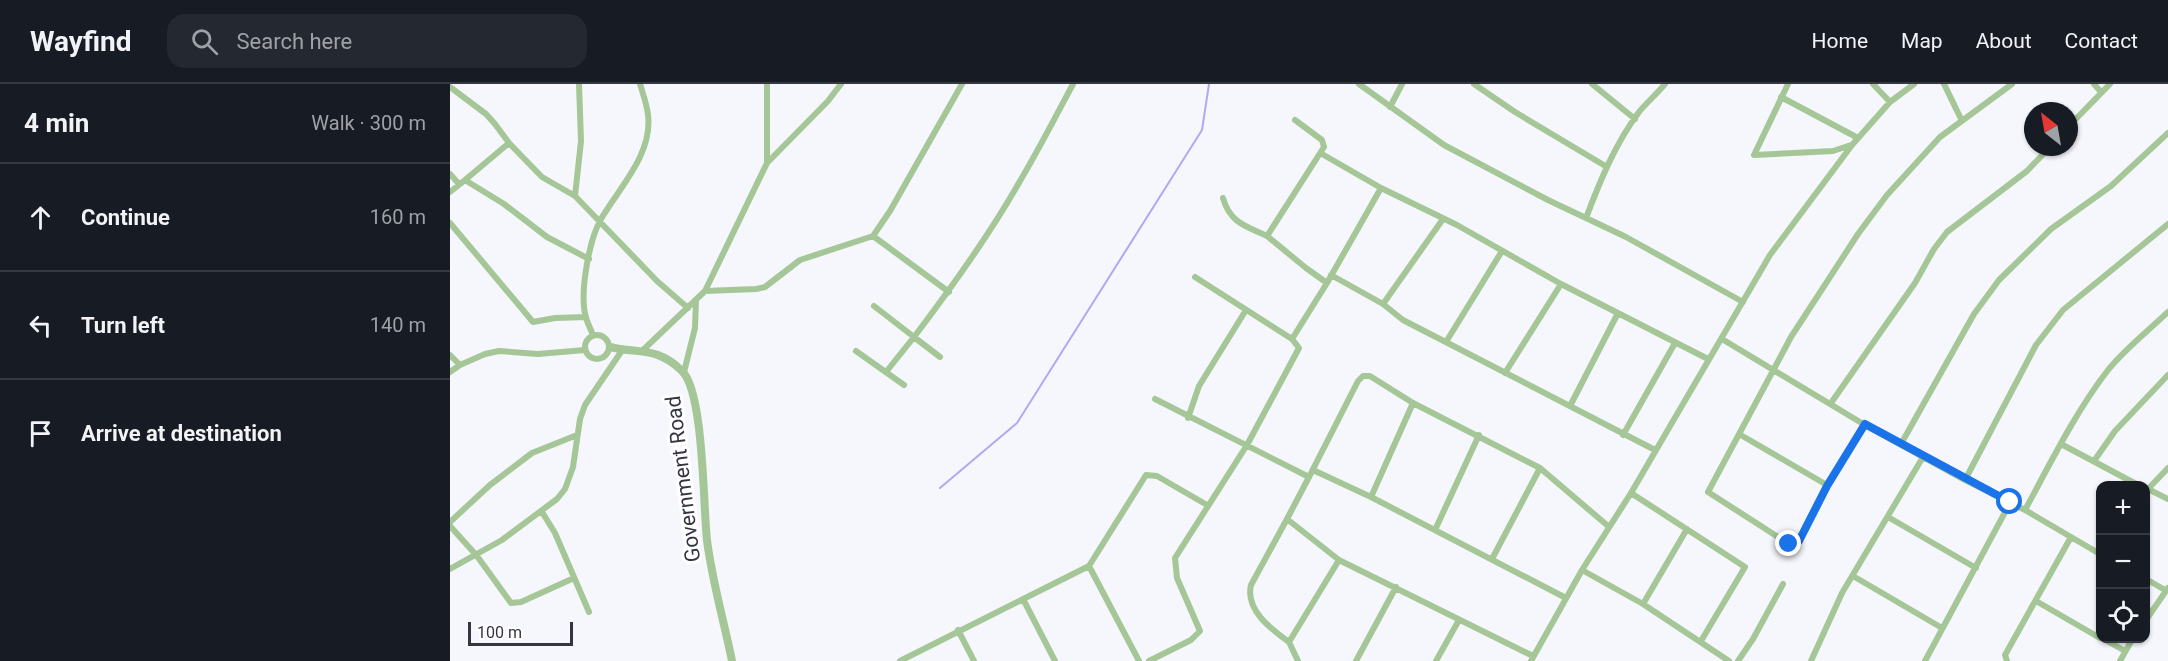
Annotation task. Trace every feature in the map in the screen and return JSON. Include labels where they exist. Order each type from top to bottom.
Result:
[{"type":"street","points":[[575,196],[581,141],[579,84]]},
{"type":"street","points":[[593,335],[586,317],[585,287],[589,259],[600,220],[632,172],[648,132],[648,116],[640,84]]},
{"type":"street","points":[[767,84],[767,163]]},
{"type":"street","points":[[643,350],[705,291],[767,163],[828,101],[841,84]]},
{"type":"street","points":[[705,291],[765,287],[800,260],[873,236],[890,211],[962,84]]},
{"type":"street","points":[[886,372],[949,292],[979,248],[1020,182],[1073,84]]},
{"type":"street","points":[[1359,84],[1444,145],[1494,173],[1636,242],[1743,302]]},
{"type":"street","points":[[1390,107],[1402,84]]},
{"type":"street","points":[[1474,84],[1515,112],[1606,167]]},
{"type":"street","points":[[1592,84],[1635,119]]},
{"type":"street","points":[[1586,218],[1606,167],[1635,119],[1665,84]]},
{"type":"street","points":[[1788,84],[1754,155],[1833,151],[1852,145]]},
{"type":"street","points":[[1873,84],[1890,102]]},
{"type":"street","points":[[1287,519],[1339,560],[1396,587],[1532,659],[1582,570],[1631,493],[1770,255],[1852,145],[1890,102],[1914,84]]},
{"type":"street","points":[[1944,84],[1962,121]]},
{"type":"street","points":[[1865,424],[1827,486],[1796,544],[1789,544],[1708,492],[1791,337],[1815,298],[1887,195],[1940,137],[2012,84]]},
{"type":"street","points":[[2094,84],[2101,93]]},
{"type":"street","points":[[2078,117],[2110,84]]},
{"type":"street","points":[[450,87],[486,114],[508,143],[542,177],[575,196],[657,280],[688,308]]},
{"type":"street","points":[[1781,97],[1858,138]]},
{"type":"street","points":[[1268,236],[1322,153],[1324,142],[1295,120]]},
{"type":"street","points":[[1901,444],[1974,314],[1999,280],[2051,229],[2111,186],[2168,133]]},
{"type":"street","points":[[450,192],[508,143]]},
{"type":"street","points":[[1322,153],[1381,188],[1708,359]]},
{"type":"street","points":[[1831,404],[1915,283],[1934,249],[1947,232],[2019,178],[2041,156]]},
{"type":"street","points":[[450,174],[504,204],[547,237],[589,259]]},
{"type":"street","points":[[1292,339],[1381,188]]},
{"type":"street","points":[[1223,198],[1230,215],[1236,220],[1268,236],[1327,283]]},
{"type":"street","points":[[1383,304],[1443,219]]},
{"type":"street","points":[[450,223],[533,322],[555,318],[586,317]]},
{"type":"street","points":[[1965,480],[2036,345],[2053,321],[2063,310],[2168,224]]},
{"type":"street","points":[[873,236],[949,292]]},
{"type":"street","points":[[1446,342],[1502,251]]},
{"type":"street","points":[[1331,275],[1383,304],[1403,320],[1655,450]]},
{"type":"street","points":[[1149,661],[1191,640],[1200,631],[1177,578],[1174,565],[1178,551],[1247,445],[1299,351],[1299,346],[1292,339],[1195,277]]},
{"type":"street","points":[[1505,374],[1561,284]]},
{"type":"street","points":[[684,372],[695,328],[696,300]]},
{"type":"street","points":[[874,306],[940,357]]},
{"type":"street","points":[[1188,418],[1199,386],[1246,310]]},
{"type":"street","points":[[2025,510],[2061,444],[2108,371],[2168,312]]},
{"type":"street","points":[[1570,406],[1618,313]]},
{"type":"street","points":[[593,335],[604,337],[610,347],[607,355],[599,359],[590,357],[585,350],[586,341],[593,335]]},
{"type":"street","points":[[1722,339],[1923,457],[2025,510],[2096,552]]},
{"type":"street","points":[[1623,435],[1675,343]]},
{"type":"street","name":"Government Road","points":[[610,347],[623,350],[643,350],[666,359],[684,372],[690,385],[698,422],[707,539],[732,661]]},
{"type":"street","points":[[450,372],[460,364],[499,351],[538,354],[585,350]]},
{"type":"street","points":[[450,569],[477,556],[542,512],[565,489],[573,467],[577,435],[585,405],[623,350]]},
{"type":"street","points":[[856,351],[904,385]]},
{"type":"street","points":[[450,356],[460,364]]},
{"type":"street","points":[[2094,461],[2115,432],[2168,375]]},
{"type":"street","points":[[1298,661],[1289,642],[1261,618],[1252,605],[1249,592],[1360,378],[1370,376],[1413,403],[1540,468],[1608,526]]},
{"type":"street","points":[[1155,399],[1188,418],[1310,477]]},
{"type":"street","points":[[1371,497],[1413,403]]},
{"type":"street","points":[[1739,434],[1827,486]]},
{"type":"street","points":[[574,578],[522,602],[511,603],[477,556],[450,524],[490,485],[532,453],[577,435]]},
{"type":"street","points":[[1435,530],[1479,435]]},
{"type":"street","points":[[2061,444],[2131,481]]},
{"type":"street","points":[[1811,661],[1842,593],[1923,457]]},
{"type":"street","points":[[1492,559],[1540,468]]},
{"type":"street","points":[[2150,486],[2168,468]]},
{"type":"street","points":[[1313,470],[1371,497],[1566,598]]},
{"type":"street","points":[[900,661],[1089,566],[1146,475],[1157,476],[1207,505]]},
{"type":"street","points":[[2150,490],[2168,499]]},
{"type":"street","points":[[1631,493],[1745,567],[1701,641]]},
{"type":"street","points":[[1925,661],[2010,502]]},
{"type":"street","points":[[542,512],[555,532],[590,612]]},
{"type":"street","points":[[1888,517],[1976,568]]},
{"type":"street","points":[[1643,604],[1687,529]]},
{"type":"street","points":[[2007,661],[2005,655],[2071,537]]},
{"type":"street","points":[[1289,642],[1339,560]]},
{"type":"street","points":[[1089,566],[1139,661]]},
{"type":"street","points":[[1582,570],[1643,604],[1729,661]]},
{"type":"street","points":[[1854,576],[1942,628]]},
{"type":"street","points":[[2150,581],[2166,589],[2150,613]]},
{"type":"street","points":[[1738,661],[1753,639],[1783,584]]},
{"type":"street","points":[[1356,661],[1396,587]]},
{"type":"street","points":[[1023,599],[1055,661]]},
{"type":"street","points":[[2036,601],[2096,635]]},
{"type":"street","points":[[1436,661],[1459,620]]},
{"type":"street","points":[[958,630],[974,661]]},
{"type":"street","points":[[2110,643],[2125,651]]},
{"type":"street","points":[[2120,661],[2130,643]]},
{"type":"waterway","points":[[940,488],[1017,423],[1202,130],[1209,84]]},
{"type":"route","points":[[1789,544],[1793,545],[1799,541],[1827,486],[1865,424],[1965,480],[2010,502]]}]
